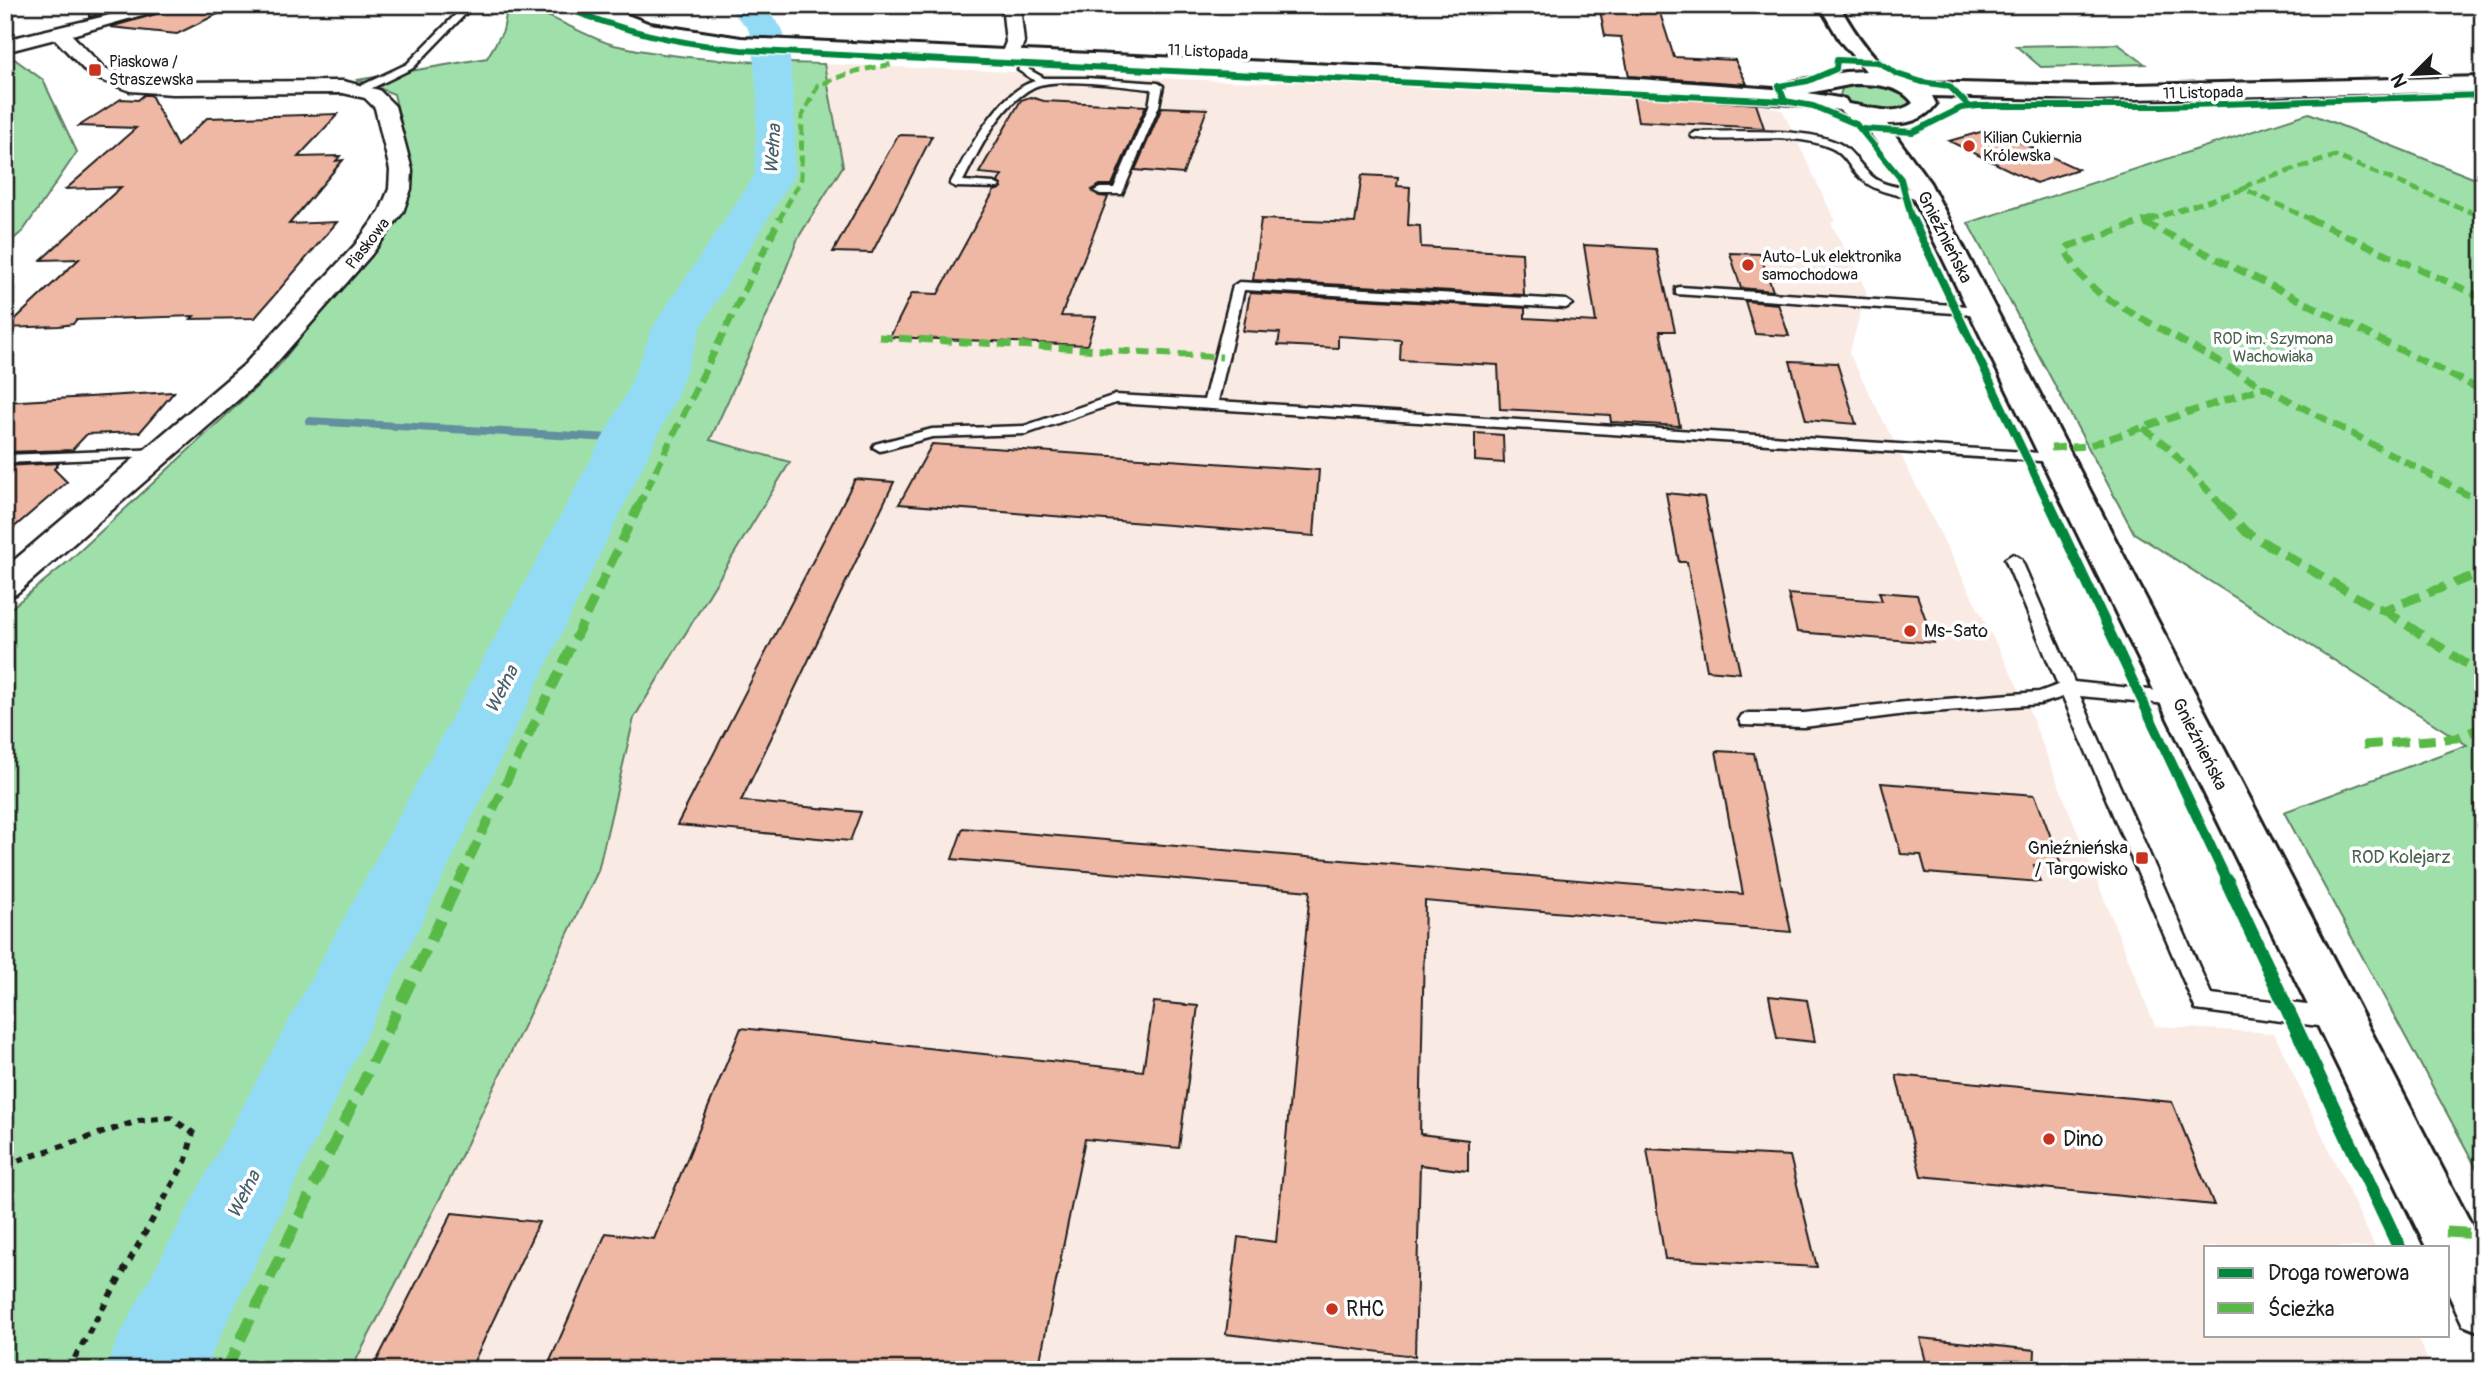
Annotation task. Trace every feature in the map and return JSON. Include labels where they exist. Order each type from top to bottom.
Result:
[{"type":"main road","name":"11 Listopada","points":[[583,5],[646,29],[741,44],[1021,61],[1639,86],[1789,97],[1842,94]]},
{"type":"main road","points":[[1834,14],[1850,71],[1842,94]]},
{"type":"main road","points":[[1834,14],[1872,66],[1909,99]]},
{"type":"main road","points":[[1842,94],[1868,78],[1909,99]]},
{"type":"main road","name":"11 Listopada","points":[[1909,99],[1963,100],[2091,93],[2483,84]]},
{"type":"main road","points":[[1842,94],[1883,116],[1909,99]]},
{"type":"main road","name":"Gnieźnieńska","points":[[1842,94],[1879,129],[1921,189],[2483,1305]]},
{"type":"main road","name":"Gnieźnieńska","points":[[1909,99],[1902,123],[1916,162],[1921,189]]},
{"type":"street","points":[[5,46],[112,20],[157,5]]},
{"type":"street","points":[[1011,5],[1015,42],[1021,61]]},
{"type":"street","points":[[59,33],[97,72],[130,85],[172,88],[318,86],[360,90]]},
{"type":"street","name":"Piaskowa","points":[[5,586],[253,372],[363,250],[397,201],[401,170],[385,106],[378,98],[360,90]]},
{"type":"lane","points":[[360,90],[410,66],[470,5]]},
{"type":"lane","points":[[1010,79],[1021,61],[1042,80]]},
{"type":"lane","points":[[994,186],[956,184],[975,150],[1010,99],[1042,80],[1158,86],[1154,106],[1118,192],[1100,191]]},
{"type":"lane","points":[[1696,135],[1824,142],[1845,152],[1864,176],[1877,185],[1904,193],[1921,189]]},
{"type":"lane","points":[[1210,405],[1239,286],[1566,304]]},
{"type":"lane","points":[[1680,290],[1983,312]]},
{"type":"lane","points":[[880,447],[932,433],[1027,430],[1115,399],[2056,458]]},
{"type":"lane","points":[[5,459],[162,453]]},
{"type":"lane","points":[[2013,559],[2204,1003],[2338,1018]]},
{"type":"lane","points":[[1748,720],[1804,720],[1906,708],[2040,698],[2068,688],[2178,699]]},
{"type":"path","points":[[5,1165],[138,1121],[171,1118],[193,1133],[186,1160],[68,1370]]},
{"type":"shaded area","points":[[824,64],[1680,100],[1771,107],[1783,111],[1835,221],[1831,223],[1867,292],[1849,353],[2026,703],[2155,1026],[2274,1033],[2375,1246],[2204,1246],[2204,1336],[2416,1336],[2432,1370],[351,1370],[451,1177],[598,871],[634,718],[790,463],[709,440],[775,297],[798,238],[843,167]]},
{"type":"green space","points":[[508,5],[533,10],[602,41],[640,50],[719,60],[824,64],[843,166],[798,238],[775,297],[710,440],[790,462],[634,718],[598,871],[451,1177],[351,1370],[5,1370],[5,613],[70,560],[275,370],[405,207],[413,173],[394,94],[358,80],[487,58],[503,31]]},
{"type":"green space","points":[[2118,44],[2145,64],[2041,67],[2016,46]]},
{"type":"green space","points":[[9,55],[43,80],[77,152],[23,231],[5,246],[5,58]]},
{"type":"green space","points":[[1874,83],[1906,92],[1913,101],[1911,105],[1894,111],[1874,111],[1855,105],[1840,95],[1843,86]]},
{"type":"green space","name":"ROD im. Szymona Wachowiaka","points":[[2309,113],[2483,182],[2483,1180],[2284,812],[2467,745],[2134,533],[1968,223]]},
{"type":"building","points":[[89,5],[129,5],[89,17]]},
{"type":"building","points":[[168,5],[236,5],[177,34],[110,27],[164,12]]},
{"type":"building","points":[[1599,5],[1658,7],[1674,57],[1735,60],[1747,84],[1629,76],[1621,37],[1605,36]]},
{"type":"building","points":[[144,95],[151,95],[177,146],[207,118],[338,114],[298,157],[340,156],[336,161],[343,160],[289,224],[337,222],[255,318],[191,319],[194,316],[76,320],[73,324],[59,326],[6,328],[79,259],[41,260],[121,187],[66,189],[136,128],[79,126],[121,99],[138,100]]},
{"type":"building","points":[[1633,95],[1756,104],[1764,128],[1638,121]]},
{"type":"building","points":[[1030,97],[1044,101],[1146,106],[1112,185],[1100,185],[1092,190],[1099,196],[1108,197],[1061,316],[1096,317],[1087,345],[890,337],[912,293],[938,294],[994,191],[1002,188],[998,182],[1002,175],[979,173],[1021,100]]},
{"type":"building","points":[[1162,107],[1207,109],[1183,174],[1135,170]]},
{"type":"building","points":[[1991,129],[2078,169],[2036,183],[1949,141]]},
{"type":"building","points":[[898,135],[932,136],[872,253],[833,252]]},
{"type":"building","points":[[1362,175],[1398,177],[1397,186],[1410,187],[1408,225],[1420,226],[1421,247],[1522,253],[1524,295],[1253,280],[1261,219],[1355,223]]},
{"type":"building","points":[[1584,245],[1656,249],[1675,331],[1660,331],[1680,426],[1611,422],[1610,415],[1500,409],[1498,365],[1400,360],[1401,340],[1338,336],[1338,348],[1278,345],[1280,333],[1243,331],[1250,293],[1525,308],[1525,318],[1596,322]]},
{"type":"building","points":[[1730,253],[1760,254],[1773,291],[1741,288]]},
{"type":"building","points":[[1745,301],[1778,304],[1789,336],[1755,334]]},
{"type":"building","points":[[1790,361],[1837,363],[1856,424],[1806,420]]},
{"type":"building","points":[[174,392],[140,432],[87,434],[72,450],[5,452],[5,402]]},
{"type":"building","points":[[1475,433],[1503,435],[1504,463],[1475,461]]},
{"type":"building","points":[[932,444],[1319,470],[1314,536],[899,504]]},
{"type":"building","points":[[59,463],[54,469],[67,482],[5,535],[5,466]]},
{"type":"building","points":[[855,479],[894,482],[741,801],[861,812],[850,841],[677,825]]},
{"type":"building","points":[[1666,493],[1704,497],[1740,673],[1707,670],[1687,562],[1679,562]]},
{"type":"building","points":[[1879,592],[1917,595],[1934,643],[1797,632],[1788,594],[1882,601]]},
{"type":"building","points":[[1716,751],[1754,753],[1791,932],[1425,901],[1420,1134],[1468,1140],[1468,1171],[1420,1165],[1415,1356],[1226,1334],[1238,1237],[1276,1242],[1310,891],[952,859],[963,828],[1743,894]]},
{"type":"building","points":[[1881,783],[2035,795],[2062,867],[2034,865],[2040,882],[1926,873],[1921,855],[1901,854]]},
{"type":"building","points":[[1769,996],[1807,1000],[1815,1042],[1777,1038]]},
{"type":"building","points":[[1154,1002],[1198,1006],[1179,1148],[1085,1139],[1038,1370],[546,1370],[606,1233],[654,1239],[741,1028],[1143,1071]]},
{"type":"building","name":"Dino","points":[[1896,1075],[2172,1102],[2214,1205],[1921,1176]]},
{"type":"building","points":[[1647,1149],[1790,1156],[1817,1267],[1665,1259]]},
{"type":"building","points":[[452,1213],[539,1222],[470,1370],[372,1370]]},
{"type":"building","points":[[1920,1338],[2035,1350],[2034,1370],[1928,1370]]},
{"type":"waterway","name":"Wełna","points":[[153,1370],[652,394],[678,325],[774,176],[776,100],[769,40],[763,25],[742,5]]},
{"type":"waterway","points":[[309,421],[629,439]]},
{"type":"marked path","points":[[226,1370],[761,252],[801,179],[802,116],[818,85],[856,71],[893,64]]},
{"type":"marked path","points":[[2244,189],[2250,184],[2335,156],[2483,217]]},
{"type":"marked path","points":[[2483,298],[2244,189],[2069,246],[2065,250],[2080,275],[2102,296],[2264,387],[2483,503]]},
{"type":"marked path","points":[[2145,223],[2483,391]]},
{"type":"marked path","points":[[879,337],[1222,357]]},
{"type":"marked path","points":[[2051,448],[2087,446],[2264,387]]},
{"type":"marked path","points":[[2143,428],[2167,446],[2246,532],[2374,607],[2384,610],[2483,572]]},
{"type":"marked path","points":[[2384,610],[2483,675]]},
{"type":"marked path","points":[[2363,745],[2456,738],[2483,727]]},
{"type":"marked path","points":[[2446,1232],[2483,1234]]},
{"type":"cycle path","points":[[560,5],[626,30],[694,44],[741,50],[1785,101],[1813,106],[1856,124],[1901,179],[1914,226],[2027,457],[2399,1246]]},
{"type":"cycle path","points":[[1785,101],[1779,86],[1823,76],[1836,69],[1837,60],[1878,62],[1897,74],[1922,82],[1949,86],[1970,107]]},
{"type":"cycle path","points":[[1862,129],[1913,132],[1961,108],[1978,106],[2162,106],[2483,95]]},
{"type":"place","name":"Piaskowa / Straszewska","points":[[95,70]]},
{"type":"place","name":"Kilian Cukiernia Królewska","points":[[1969,146]]},
{"type":"place","name":"Auto-Luk elektronika samochodowa","points":[[1748,265]]},
{"type":"place","name":"Ms-Sato","points":[[1910,631]]},
{"type":"place","name":"Gnieźnieńska / Targowisko","points":[[2142,858]]},
{"type":"place","name":"Dino","points":[[2049,1139]]},
{"type":"place","name":"RHC","points":[[1332,1309]]},
{"type":"park label","name":"ROD Kolejarz","points":[[2401,857]]}]
